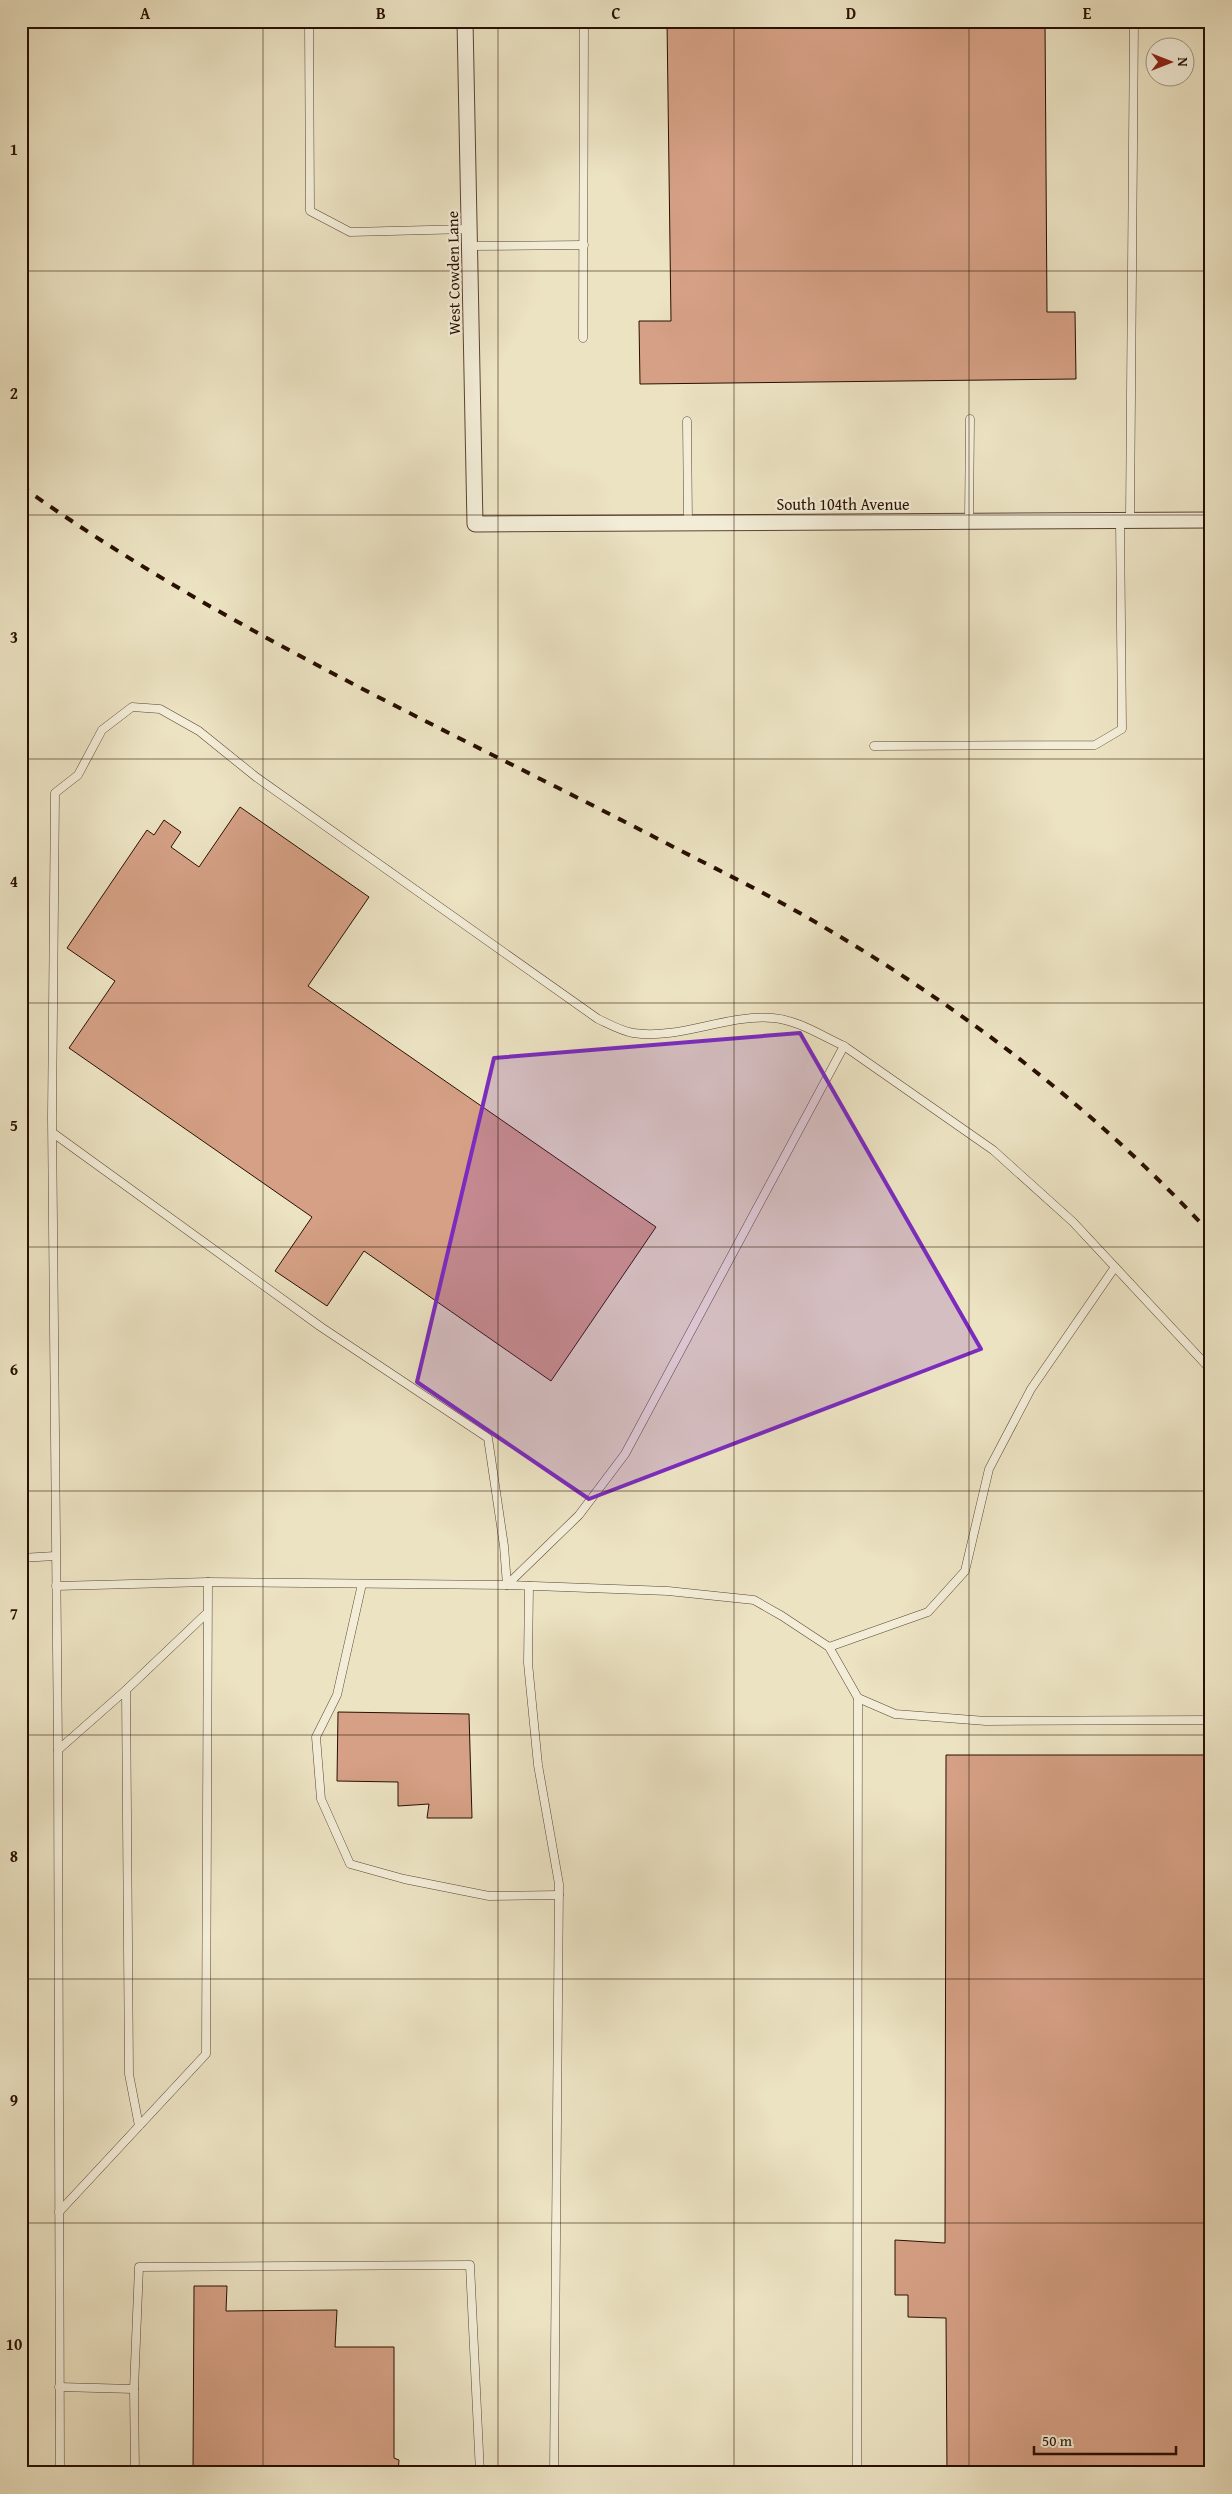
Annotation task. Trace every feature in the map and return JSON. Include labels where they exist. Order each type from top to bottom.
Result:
[{"type":"street","name":"West Cowden Lane","points":[[466,21],[475,524]]},
{"type":"street","name":"South 104th Avenue","points":[[475,524],[1211,520]]},
{"type":"lane","points":[[309,21],[310,211],[350,232],[470,229]]},
{"type":"lane","points":[[583,338],[584,21]]},
{"type":"lane","points":[[874,746],[1095,746],[1122,729],[1134,21]]},
{"type":"lane","points":[[470,246],[584,245]]},
{"type":"lane","points":[[969,521],[970,419]]},
{"type":"lane","points":[[687,421],[688,522]]},
{"type":"lane","points":[[60,2473],[58,1750],[53,1134],[55,793],[78,774],[102,730],[132,707],[160,709],[199,731],[264,783],[598,1019],[617,1028],[632,1033],[670,1033],[744,1020],[773,1018],[792,1022],[844,1046],[993,1150],[1073,1222],[1211,1370]]},
{"type":"lane","points":[[507,1585],[579,1515],[625,1454],[844,1046]]},
{"type":"lane","points":[[53,1134],[321,1328],[488,1438],[504,1546],[507,1585]]},
{"type":"lane","points":[[829,1647],[928,1612],[965,1571],[989,1469],[1031,1389],[1115,1266]]},
{"type":"lane","points":[[21,1558],[55,1556]]},
{"type":"lane","points":[[56,1586],[208,1582],[507,1585],[668,1591],[754,1600],[829,1647],[858,1698],[857,2473]]},
{"type":"lane","points":[[59,2212],[206,2054],[208,1582]]},
{"type":"lane","points":[[362,1584],[337,1695],[316,1737],[321,1799],[350,1864],[404,1879],[489,1896],[559,1895]]},
{"type":"lane","points":[[529,1586],[529,1672],[538,1765],[560,1884],[554,2473]]},
{"type":"lane","points":[[58,1750],[126,1690],[207,1612]]},
{"type":"lane","points":[[126,1690],[129,2074],[139,2126]]},
{"type":"lane","points":[[858,1698],[895,1714],[986,1721],[1211,1720]]},
{"type":"lane","points":[[135,2473],[134,2388],[139,2267],[470,2265],[480,2473]]},
{"type":"lane","points":[[59,2388],[134,2388]]},
{"type":"highlighted area","points":[[800,1033],[981,1349],[589,1499],[417,1382],[494,1058]]},
{"type":"building","points":[[667,21],[1045,21],[1047,312],[1075,312],[1076,379],[640,384],[639,321],[671,321]]},
{"type":"building","points":[[240,807],[369,897],[308,986],[656,1227],[551,1381],[364,1251],[327,1306],[275,1271],[312,1217],[69,1048],[115,981],[67,948],[147,830],[154,835],[164,820],[181,832],[171,847],[199,867]]},
{"type":"building","points":[[338,1712],[469,1714],[472,1818],[427,1818],[429,1804],[398,1806],[398,1782],[337,1781]]},
{"type":"building","points":[[946,1755],[1211,1755],[1211,2473],[947,2473],[946,2318],[908,2317],[908,2295],[895,2295],[895,2240],[945,2243]]},
{"type":"building","points":[[194,2286],[227,2286],[226,2311],[337,2310],[335,2347],[394,2347],[394,2458],[399,2460],[398,2473],[193,2473]]},
{"type":"railway","points":[[1208,21],[1211,388]]},
{"type":"railway","points":[[21,486],[96,537],[174,585],[253,630],[415,716],[759,891],[871,955],[975,1026],[1074,1103],[1167,1188],[1211,1234]]}]
